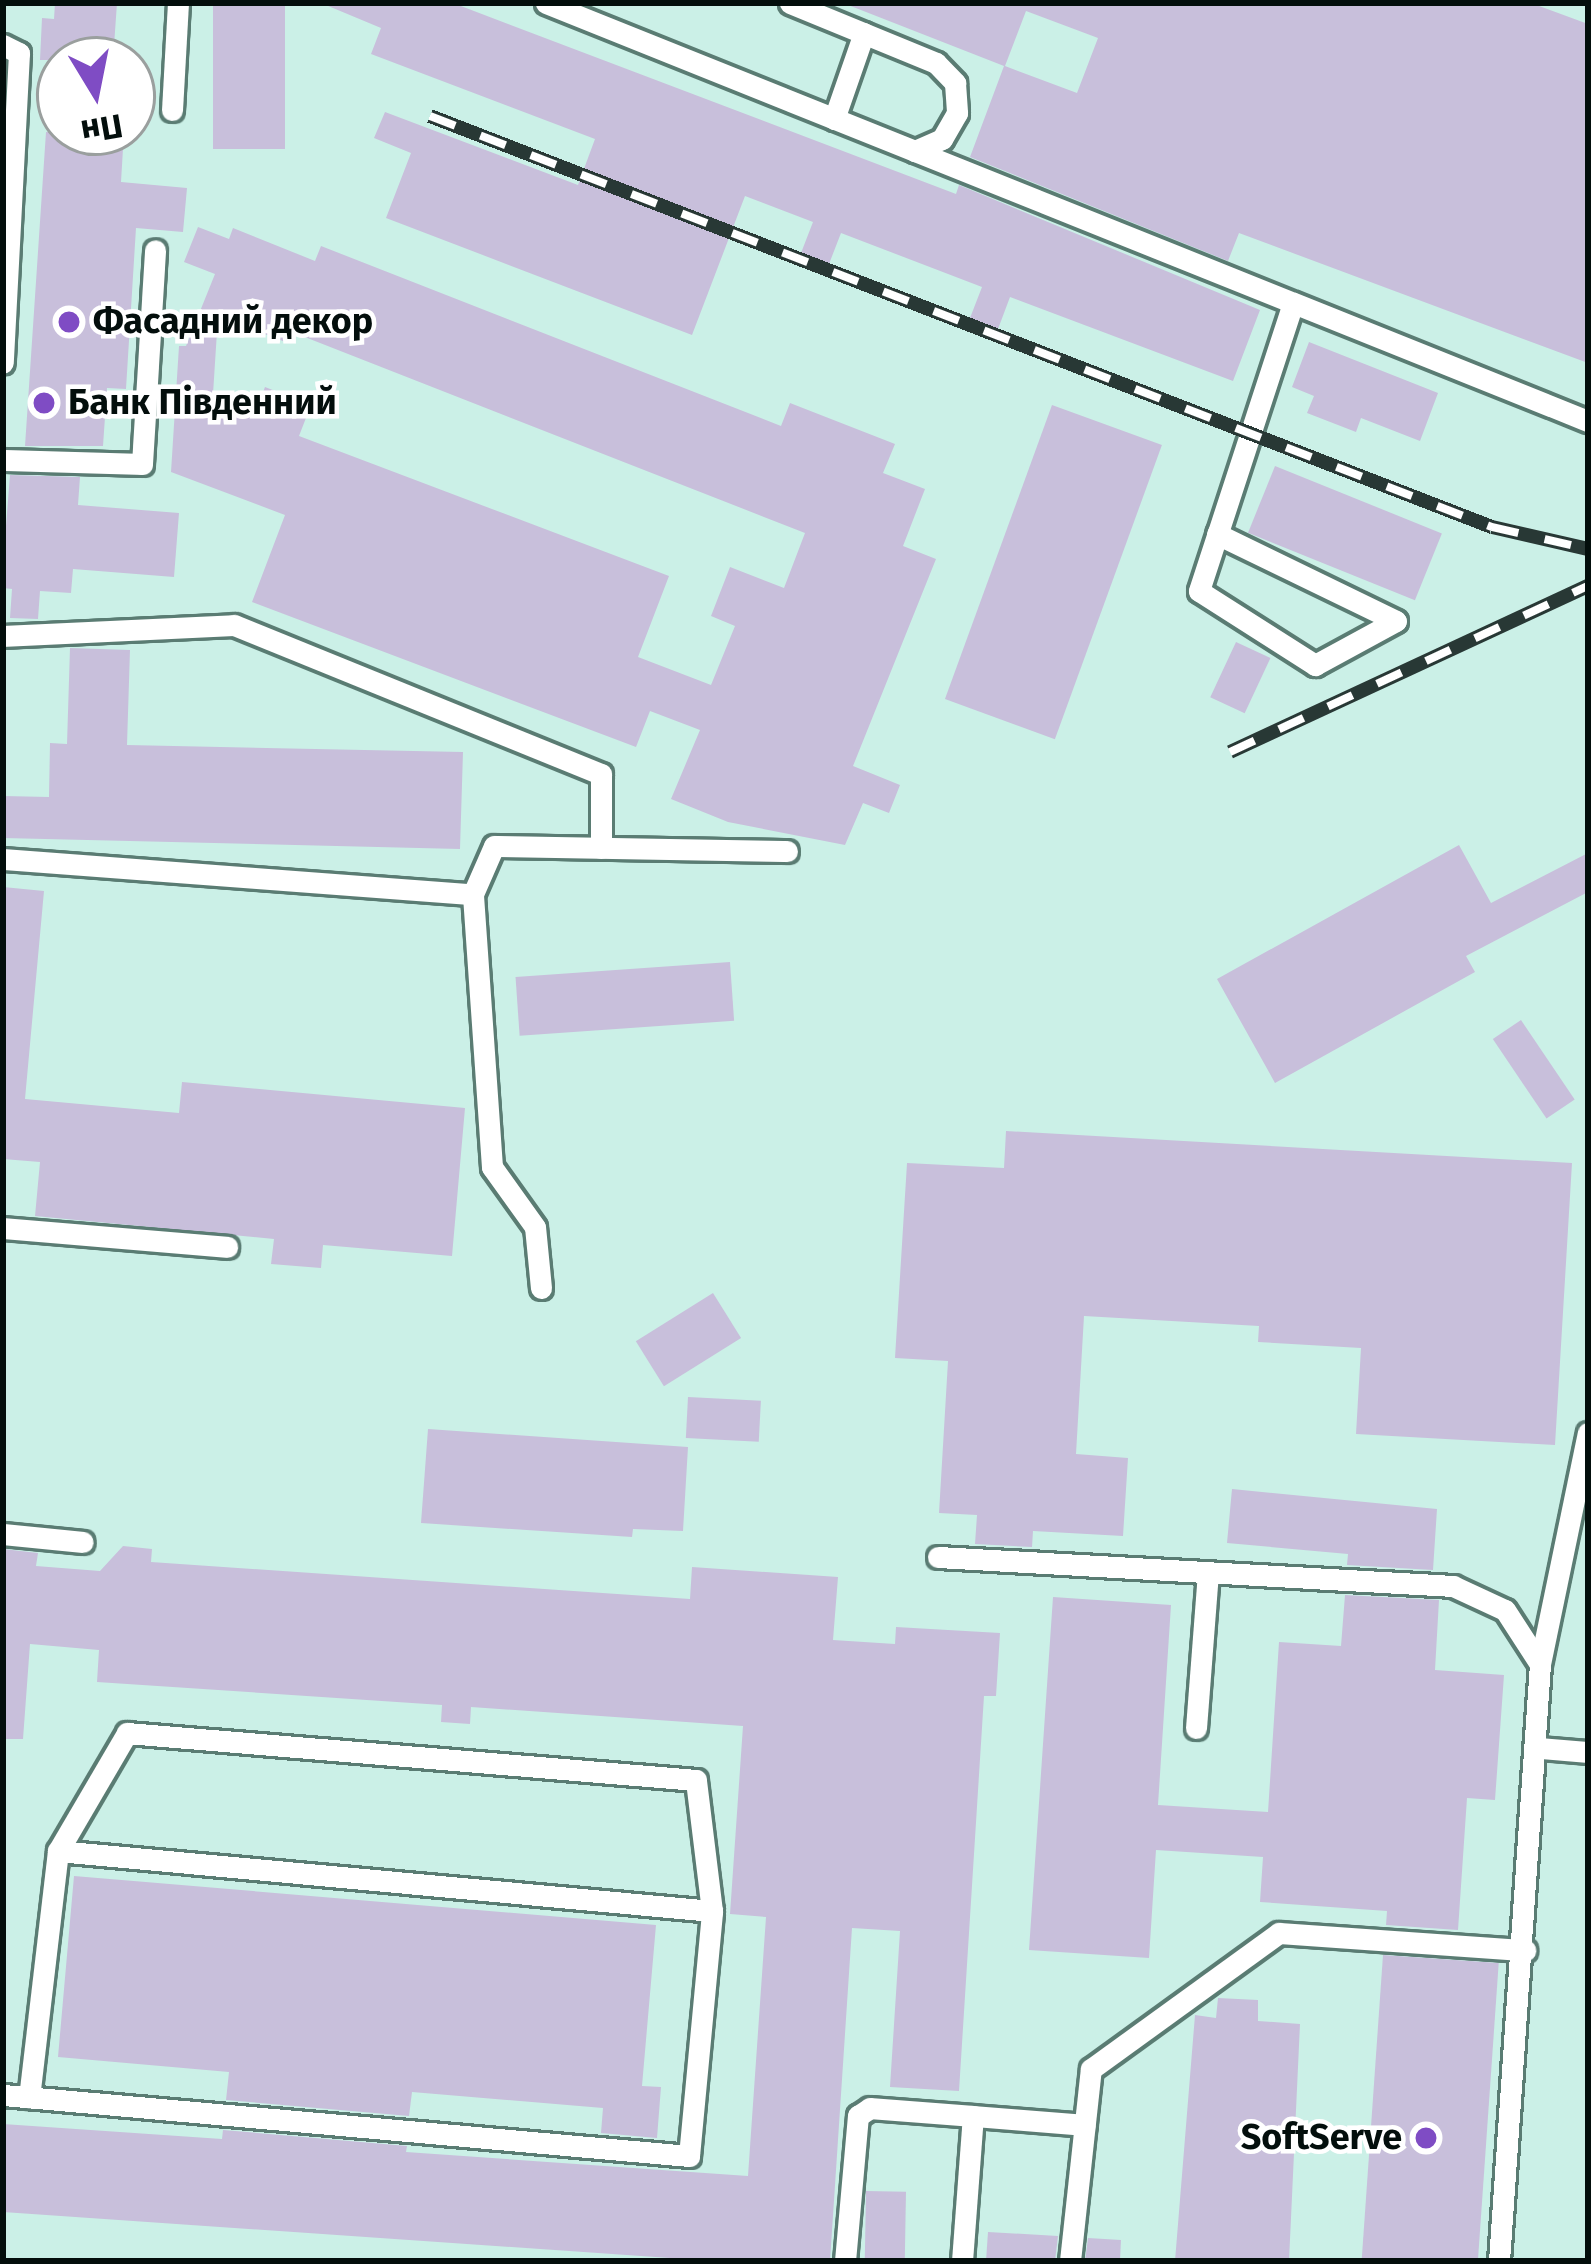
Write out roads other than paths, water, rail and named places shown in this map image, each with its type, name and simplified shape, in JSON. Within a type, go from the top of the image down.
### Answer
[{"type":"lane","points":[[172,110],[178,3]]},
{"type":"lane","points":[[546,3],[1588,421]]},
{"type":"lane","points":[[790,3],[936,63],[955,83],[957,113],[942,139],[915,151]]},
{"type":"lane","points":[[834,118],[864,33]]},
{"type":"lane","points":[[3,45],[19,52],[7,192],[3,363]]},
{"type":"lane","points":[[3,460],[142,464],[154,250]]},
{"type":"lane","points":[[1217,534],[1396,621],[1315,665],[1199,591],[1217,534],[1293,303]]},
{"type":"lane","points":[[3,636],[234,625],[601,774],[601,848]]},
{"type":"lane","points":[[541,1288],[535,1226],[492,1167],[472,894],[494,846],[787,851]]},
{"type":"lane","points":[[3,860],[472,894]]},
{"type":"lane","points":[[3,1228],[227,1247]]},
{"type":"lane","points":[[1499,2261],[1540,1748],[1540,1664],[1588,1433]]},
{"type":"lane","points":[[3,1534],[83,1542]]},
{"type":"lane","points":[[938,1557],[1453,1586],[1505,1610],[1540,1664]]},
{"type":"lane","points":[[1196,1728],[1208,1572]]},
{"type":"lane","points":[[3,2095],[689,2156],[712,1911],[695,1780],[127,1732],[58,1851],[29,2097]]},
{"type":"lane","points":[[1540,1748],[1588,1752]]},
{"type":"lane","points":[[58,1851],[712,1911]]},
{"type":"lane","points":[[1070,2261],[1094,2065],[1279,1933],[1525,1950]]},
{"type":"lane","points":[[845,2261],[854,2124],[863,2110],[1085,2125]]},
{"type":"lane","points":[[962,2261],[974,2116]]},
{"type":"railway","points":[[430,116],[1492,527],[1588,549]]},
{"type":"railway","points":[[1230,752],[1588,586]]},
{"type":"place","name":"Фасадний декор","points":[[69,322]]},
{"type":"place","name":"Банк Південний","points":[[44,403]]},
{"type":"place","name":"SoftServe","points":[[1426,2138]]}]
